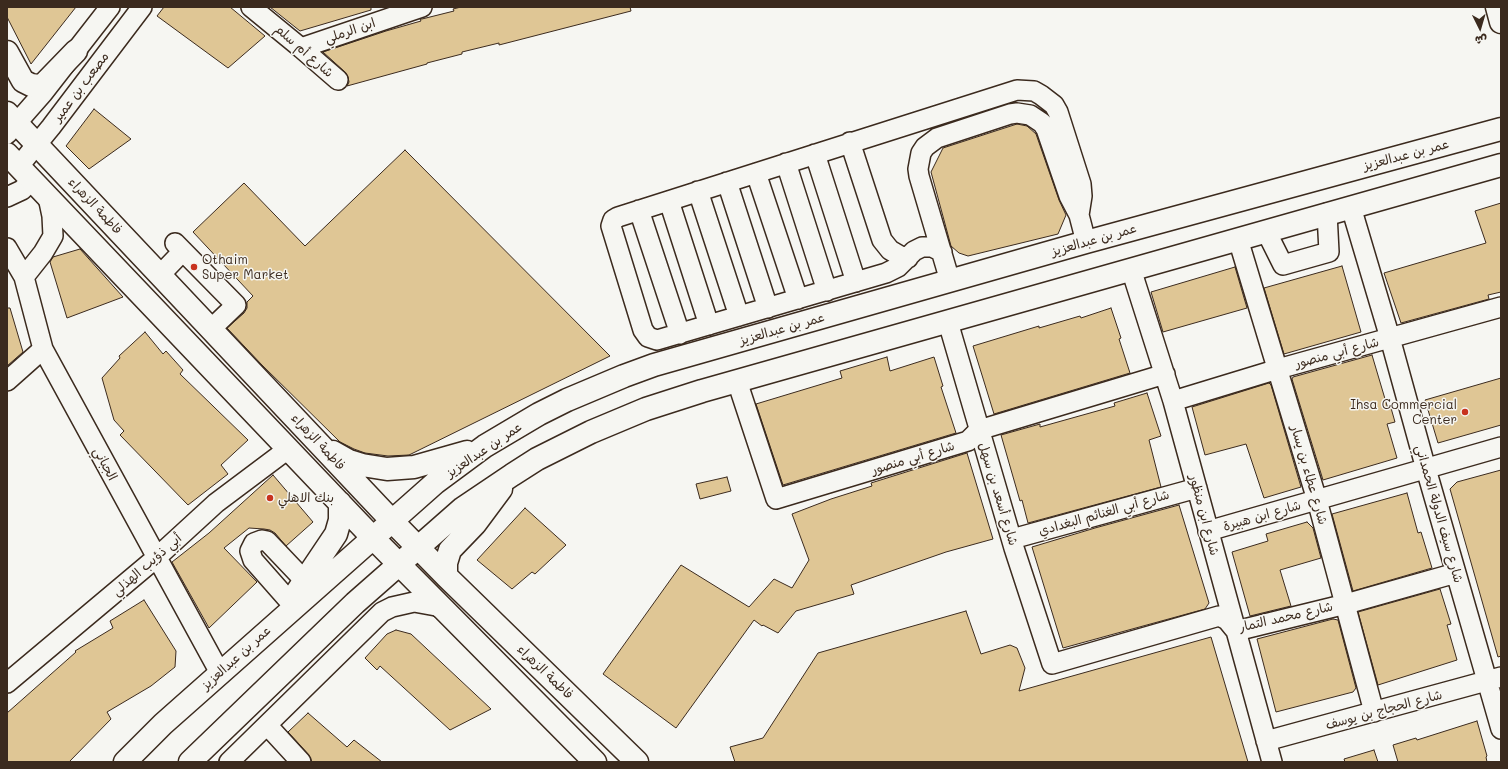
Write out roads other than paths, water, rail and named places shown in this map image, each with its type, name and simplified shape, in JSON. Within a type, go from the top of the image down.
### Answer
[{"type":"main road","points":[[1497,7],[1501,22]]},
{"type":"main road","points":[[7,52],[23,81],[31,85],[38,86],[44,84],[76,51]]},
{"type":"main road","name":"فاطمة الزهراء","points":[[10,124],[37,144],[392,521],[446,576],[637,762]]},
{"type":"main road","name":"عمر بن عبدالعزيز","points":[[125,762],[163,724],[435,483],[485,446],[532,418],[567,400],[624,376],[669,361],[1086,242],[1501,129]]},
{"type":"main road","points":[[60,169],[50,163],[45,162],[39,165],[34,173],[28,176],[373,538],[595,762]]},
{"type":"main road","points":[[190,762],[355,602],[463,508],[512,475],[564,445],[618,420],[674,400],[737,381],[1501,165]]},
{"type":"main road","points":[[322,446],[362,465],[394,469],[426,464],[485,446]]},
{"type":"main road","points":[[446,576],[446,563],[450,550],[478,519],[512,475]]},
{"type":"main road","points":[[277,622],[336,534],[340,520],[340,503]]},
{"type":"street","name":"مصعب بن عمير","points":[[10,124],[60,72],[110,7]]},
{"type":"street","name":"مصعب بن عمير","points":[[7,197],[22,190],[28,176],[37,144],[142,7]]},
{"type":"street","name":"شارع أم سلم","points":[[251,7],[338,80]]},
{"type":"street","name":"ابن الرملي","points":[[301,48],[422,7]]},
{"type":"street","points":[[60,72],[58,82],[60,87],[65,91],[75,91],[82,86]]},
{"type":"street","points":[[942,252],[932,247],[922,247],[914,251],[904,263],[893,271],[657,340],[648,337],[643,330],[611,226],[616,218],[639,210],[1017,90],[1034,91],[1048,99],[1058,112],[1081,184],[1082,196],[1079,215]]},
{"type":"street","points":[[950,281],[919,176],[918,165],[922,153],[925,147],[937,138],[1010,114],[1017,113],[1030,115],[1042,123],[1046,129],[1069,196],[1079,215],[1086,242]]},
{"type":"street","points":[[850,142],[882,240],[890,250],[902,257],[908,258]]},
{"type":"street","points":[[815,154],[856,282]]},
{"type":"street","points":[[786,163],[827,291]]},
{"type":"street","points":[[756,173],[798,299]]},
{"type":"street","points":[[24,277],[43,254],[53,236],[52,216],[28,176]]},
{"type":"street","points":[[727,182],[768,308]]},
{"type":"street","points":[[698,191],[739,316]]},
{"type":"street","points":[[669,201],[710,325]]},
{"type":"street","name":"شارع سيف الدولة الحمداني","points":[[1350,207],[1390,338],[1456,573],[1494,679],[1501,729]]},
{"type":"street","points":[[639,210],[680,334]]},
{"type":"street","points":[[1266,231],[1283,266],[1329,252],[1327,214]]},
{"type":"street","name":"شارع عطاء بن يسار","points":[[1238,239],[1317,500],[1374,712]]},
{"type":"street","points":[[160,275],[179,247],[236,305],[211,329]]},
{"type":"street","name":"الجباني","points":[[7,248],[24,277],[43,349],[163,552],[220,673]]},
{"type":"street","name":"شارع ابن منظور","points":[[1131,269],[1173,401],[1272,762]]},
{"type":"street","name":"شارع أبي منصور","points":[[1173,401],[1278,369],[1501,307]]},
{"type":"street","name":"شارع أسعد بن سهل","points":[[948,322],[1012,539],[1052,664]]},
{"type":"street","points":[[7,381],[43,349]]},
{"type":"street","name":"شارع أبي منصور","points":[[737,381],[776,500],[968,441],[979,430],[1165,374]]},
{"type":"street","name":"شارع ابن هبيرة","points":[[1208,531],[1501,447]]},
{"type":"street","name":"أبي ذؤيب الهذلي","points":[[7,683],[163,552],[216,503],[288,448]]},
{"type":"street","name":"شارع أبي الغنائم البغدادي","points":[[1012,539],[1196,488]]},
{"type":"street","points":[[290,602],[251,556],[250,551],[254,543],[262,540],[267,542],[305,581]]},
{"type":"street","name":"شارع محمد التمار","points":[[1052,664],[1219,616],[1227,620],[1236,631],[1346,604],[1456,573]]},
{"type":"street","points":[[230,762],[382,612],[392,607],[414,602],[436,606],[446,610]]},
{"type":"street","name":"شارع الحجاج بن يوسف","points":[[1266,741],[1494,679]]},
{"type":"street","name":"عمر بن عبدالعزيز","points":[[117,762],[163,724]]},
{"type":"street","points":[[267,725],[300,762]]},
{"type":"place","name":"Othaim Super Market","points":[[194,267]]},
{"type":"place","name":"Ihsa Commercial Center","points":[[1465,412]]},
{"type":"place","name":"بنك الاهلي","points":[[270,498]]}]
